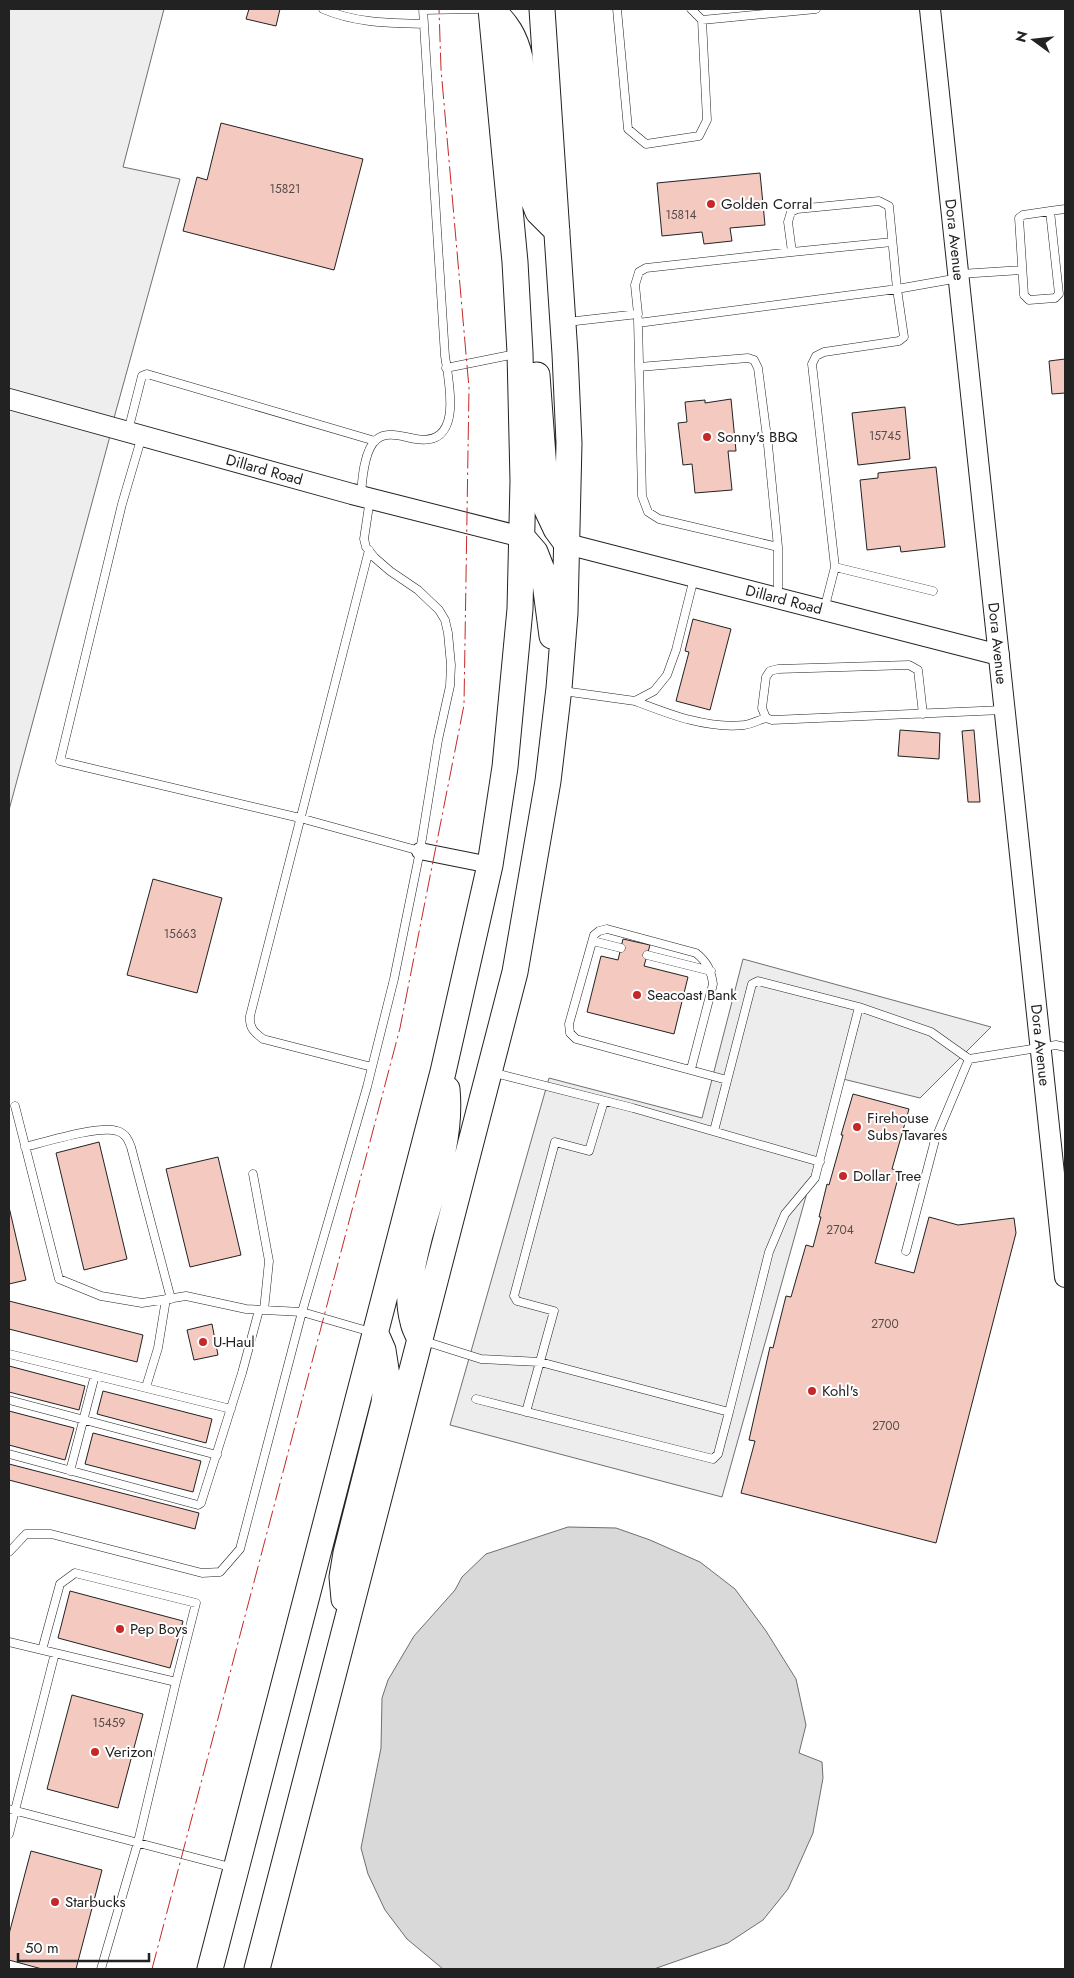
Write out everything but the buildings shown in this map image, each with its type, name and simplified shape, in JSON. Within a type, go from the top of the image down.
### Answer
[{"type":"main road","points":[[491,9],[502,19],[516,39],[520,58],[533,199],[538,212],[557,232]]},
{"type":"main road","points":[[210,1969],[443,1072],[490,865],[505,766],[520,609],[523,480],[520,353],[514,262],[491,9]]},
{"type":"main road","points":[[257,1969],[515,972],[548,780],[559,689],[565,614],[569,443],[563,322],[542,9]]},
{"type":"main road","points":[[520,353],[533,364],[537,375],[547,510],[556,529],[567,544]]},
{"type":"main road","points":[[522,537],[535,552],[544,575],[559,689]]},
{"type":"main road","points":[[420,1340],[413,1322],[410,1296],[411,1271],[446,1136],[449,1112],[448,1090],[443,1072]]},
{"type":"main road","points":[[348,1618],[342,1577],[346,1553],[384,1403],[387,1376],[383,1350],[376,1334]]},
{"type":"street","name":"Dora Avenue","points":[[930,9],[1065,1277]]},
{"type":"street","name":"Dillard Road","points":[[9,399],[365,497],[522,537]]},
{"type":"street","name":"Dillard Road","points":[[567,544],[999,656]]},
{"type":"street","points":[[420,851],[490,865]]},
{"type":"lane","points":[[324,9],[374,23],[424,24]]},
{"type":"lane","points":[[9,1552],[26,1534],[51,1534],[202,1573],[220,1572],[240,1549],[302,1312],[372,1067],[394,979],[420,851],[438,740],[450,686],[451,665],[445,620],[439,610],[418,590],[390,571],[369,550],[364,539],[364,470],[370,448],[375,440],[383,435],[398,434],[418,439],[430,439],[446,430],[449,420],[450,396],[446,368],[423,9],[477,9]]},
{"type":"lane","points":[[618,9],[628,129],[646,144],[699,136],[707,120],[702,20],[690,9]]},
{"type":"lane","points":[[702,20],[816,9]]},
{"type":"lane","points":[[792,252],[788,222],[792,212],[797,209],[879,201],[889,206],[904,337],[899,342],[824,352],[816,356],[812,364],[835,567],[824,610]]},
{"type":"lane","points":[[1050,211],[1059,294],[1055,298],[1029,300],[1024,295],[1019,218],[1023,215],[1050,211],[1065,209]]},
{"type":"lane","points":[[778,547],[659,519],[648,512],[642,496],[638,318],[635,285],[639,272],[646,268],[892,242]]},
{"type":"lane","points":[[563,322],[638,318],[897,289],[958,276],[1022,270]]},
{"type":"lane","points":[[446,368],[520,353]]},
{"type":"lane","points":[[639,367],[748,358],[754,360],[758,368],[768,445],[778,547],[778,598]]},
{"type":"lane","points":[[375,440],[146,374],[142,376],[135,433],[122,504],[60,761],[300,818],[420,851]]},
{"type":"lane","points":[[369,550],[250,1016],[250,1024],[253,1032],[263,1039],[372,1067]]},
{"type":"lane","points":[[835,567],[933,591]]},
{"type":"lane","points":[[635,701],[654,691],[667,675],[676,650],[694,576]]},
{"type":"lane","points":[[766,718],[762,708],[766,677],[770,671],[778,669],[909,665],[918,670],[922,714]]},
{"type":"lane","points":[[559,689],[635,701],[675,716],[703,723],[745,725],[766,718],[772,720],[1005,710]]},
{"type":"lane","points":[[691,1069],[713,984],[711,972],[705,960],[696,953],[607,929],[599,931],[594,935],[569,1024],[570,1033],[576,1039],[727,1080]]},
{"type":"lane","points":[[593,941],[621,948]]},
{"type":"lane","points":[[647,955],[711,972]]},
{"type":"lane","points":[[714,1131],[752,984],[758,981],[859,1007],[931,1032],[970,1059],[1056,1046],[1065,1047]]},
{"type":"lane","points":[[476,1399],[712,1459],[718,1454],[769,1252],[785,1214],[815,1178],[859,1007]]},
{"type":"lane","points":[[906,1251],[935,1140],[970,1059]]},
{"type":"lane","points":[[490,1072],[604,1101],[820,1162]]},
{"type":"lane","points":[[526,1412],[554,1311],[517,1301],[514,1296],[555,1142],[589,1151],[604,1101]]},
{"type":"lane","points":[[14,1106],[60,1279],[101,1296],[142,1303],[186,1296],[246,1309],[302,1312],[376,1334]]},
{"type":"lane","points":[[25,1147],[99,1130],[115,1130],[128,1139],[168,1299],[158,1348],[146,1388]]},
{"type":"lane","points":[[9,1454],[198,1505],[202,1503],[262,1310],[269,1261],[252,1174]]},
{"type":"lane","points":[[420,1340],[481,1359],[540,1362],[728,1412]]},
{"type":"lane","points":[[9,1354],[231,1409]]},
{"type":"lane","points":[[70,1470],[95,1375]]},
{"type":"lane","points":[[9,1400],[216,1455]]},
{"type":"lane","points":[[42,1650],[60,1584],[75,1573],[196,1603],[138,1842],[101,1969]]},
{"type":"lane","points":[[9,1642],[176,1682]]},
{"type":"lane","points":[[9,1834],[12,1810],[55,1653]]},
{"type":"lane","points":[[12,1810],[236,1869]]},
{"type":"shaded area","points":[[9,9],[164,9],[123,167],[180,179],[114,418],[9,389]]},
{"type":"shaded area","points":[[9,408],[110,436],[9,810]]},
{"type":"shaded area","points":[[743,959],[991,1027],[920,1098],[839,1078],[722,1497],[450,1425],[549,1078],[702,1118]]},
{"type":"shaded area","points":[[568,1527],[616,1528],[650,1540],[700,1562],[735,1589],[766,1631],[796,1679],[806,1725],[799,1753],[822,1762],[823,1778],[813,1833],[788,1889],[763,1920],[728,1943],[654,1969],[443,1969],[407,1939],[385,1910],[368,1874],[361,1848],[381,1748],[382,1698],[388,1680],[414,1636],[455,1590],[462,1577],[486,1554]]},
{"type":"power","points":[[152,1969],[400,1028],[464,705],[469,388],[441,69],[439,9]]},
{"type":"place","name":"Golden Corral","points":[[711,204]]},
{"type":"place","name":"Sonny's BBQ","points":[[707,437]]},
{"type":"place","name":"Seacoast Bank","points":[[637,995]]},
{"type":"place","name":"Firehouse Subs Tavares","points":[[857,1127]]},
{"type":"place","name":"Dollar Tree","points":[[843,1176]]},
{"type":"place","name":"U-Haul","points":[[203,1342]]},
{"type":"place","name":"Kohl's","points":[[812,1391]]},
{"type":"place","name":"Pep Boys","points":[[120,1629]]},
{"type":"place","name":"Verizon","points":[[95,1752]]},
{"type":"place","name":"Starbucks","points":[[55,1902]]}]
